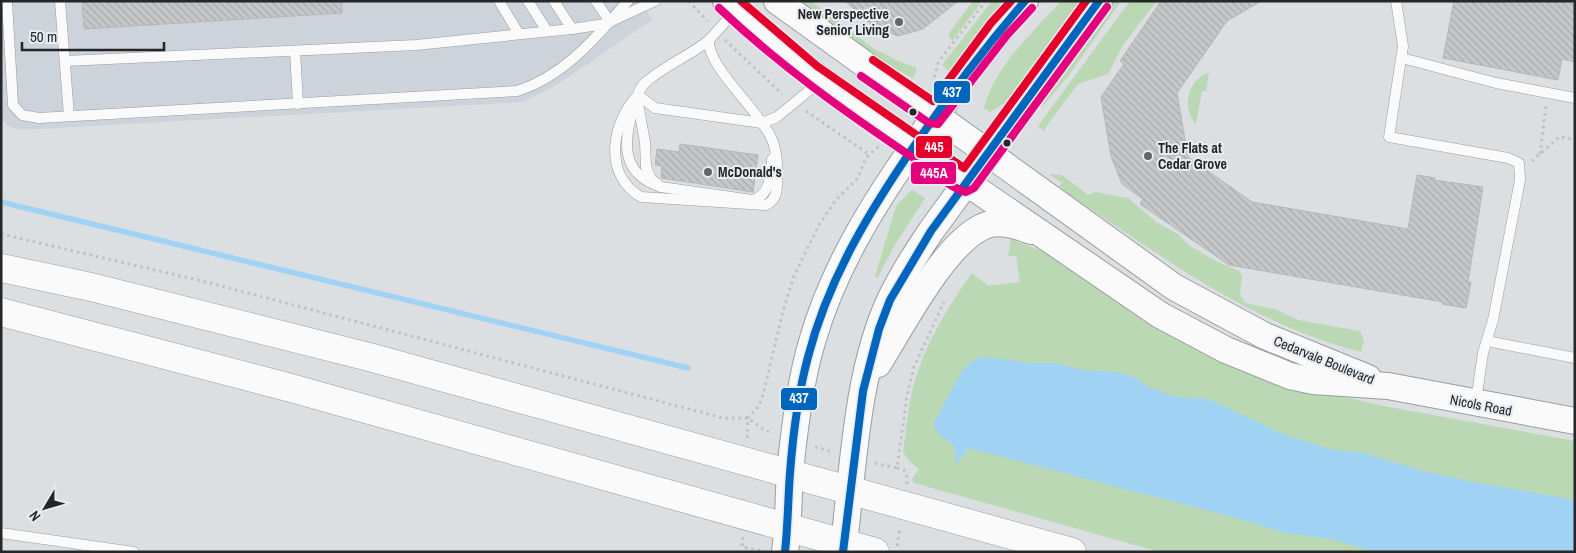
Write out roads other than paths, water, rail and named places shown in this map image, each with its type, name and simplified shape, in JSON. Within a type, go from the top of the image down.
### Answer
[{"type":"highway","points":[[1,268],[91,287],[364,356],[1072,552]]},
{"type":"highway","points":[[1,312],[282,386],[595,475],[787,539],[875,552]]},
{"type":"street","name":"Cedarvale Boulevard","points":[[777,1],[801,21],[926,108],[1174,287],[1266,336],[1388,386]]},
{"type":"street","points":[[787,539],[790,474],[811,343],[826,302],[855,240],[891,179],[903,139],[926,108],[1025,1]]},
{"type":"street","points":[[843,548],[865,383],[876,340],[889,302],[909,263],[1099,1]]},
{"type":"street","name":"Cedarvale Boulevard","points":[[735,4],[761,34],[822,80],[903,139],[1160,315],[1226,350],[1290,376],[1313,381],[1388,386]]},
{"type":"street","points":[[865,383],[930,282],[968,238],[983,226],[1004,223],[1047,237]]},
{"type":"street","name":"Nicols Road","points":[[1388,386],[1475,404],[1575,421]]},
{"type":"lane","points":[[7,1],[13,105],[19,113],[28,118],[517,91],[541,81],[582,53],[628,1]]},
{"type":"lane","points":[[60,1],[69,116]]},
{"type":"lane","points":[[499,1],[519,34]]},
{"type":"lane","points":[[528,1],[547,32]]},
{"type":"lane","points":[[554,1],[572,29]]},
{"type":"lane","points":[[596,1],[610,22]]},
{"type":"lane","points":[[65,61],[416,45],[547,32],[596,26],[610,22],[655,1]]},
{"type":"lane","points":[[710,40],[709,46],[718,65],[762,123],[772,140],[776,157],[776,194],[770,203],[760,206],[641,197],[629,187],[614,158],[613,149],[624,114],[646,82],[710,40],[735,4]]},
{"type":"lane","points":[[1398,4],[1402,29],[1402,58],[1389,138],[1508,158],[1518,163],[1519,166],[1518,189],[1493,320],[1486,340],[1475,404]]},
{"type":"lane","points":[[295,51],[298,104]]},
{"type":"lane","points":[[1402,58],[1464,76],[1575,98]]},
{"type":"lane","points":[[638,95],[655,108],[762,123],[777,117],[822,80]]},
{"type":"lane","points":[[638,95],[627,132],[626,151],[643,180],[661,187],[752,200],[763,197],[772,163],[769,137],[762,123]]},
{"type":"lane","points":[[638,95],[638,114],[645,142],[646,167],[651,179],[661,187]]},
{"type":"lane","points":[[1486,340],[1575,358]]},
{"type":"lane","points":[[1,533],[134,552]]},
{"type":"water","points":[[986,357],[1029,363],[1056,363],[1081,370],[1115,372],[1131,376],[1151,388],[1176,397],[1209,399],[1285,435],[1329,449],[1363,453],[1426,472],[1468,481],[1575,500],[1575,552],[1374,552],[1331,539],[1286,533],[1233,517],[972,449],[966,450],[957,465],[954,445],[938,434],[933,424],[964,368],[976,359]]},
{"type":"waterway","points":[[1,202],[688,368]]},
{"type":"place","name":"New Perspective Senior Living","points":[[899,22]]},
{"type":"place","name":"The Flats at Cedar Grove","points":[[1148,156]]},
{"type":"place","name":"McDonald's","points":[[708,172]]}]
